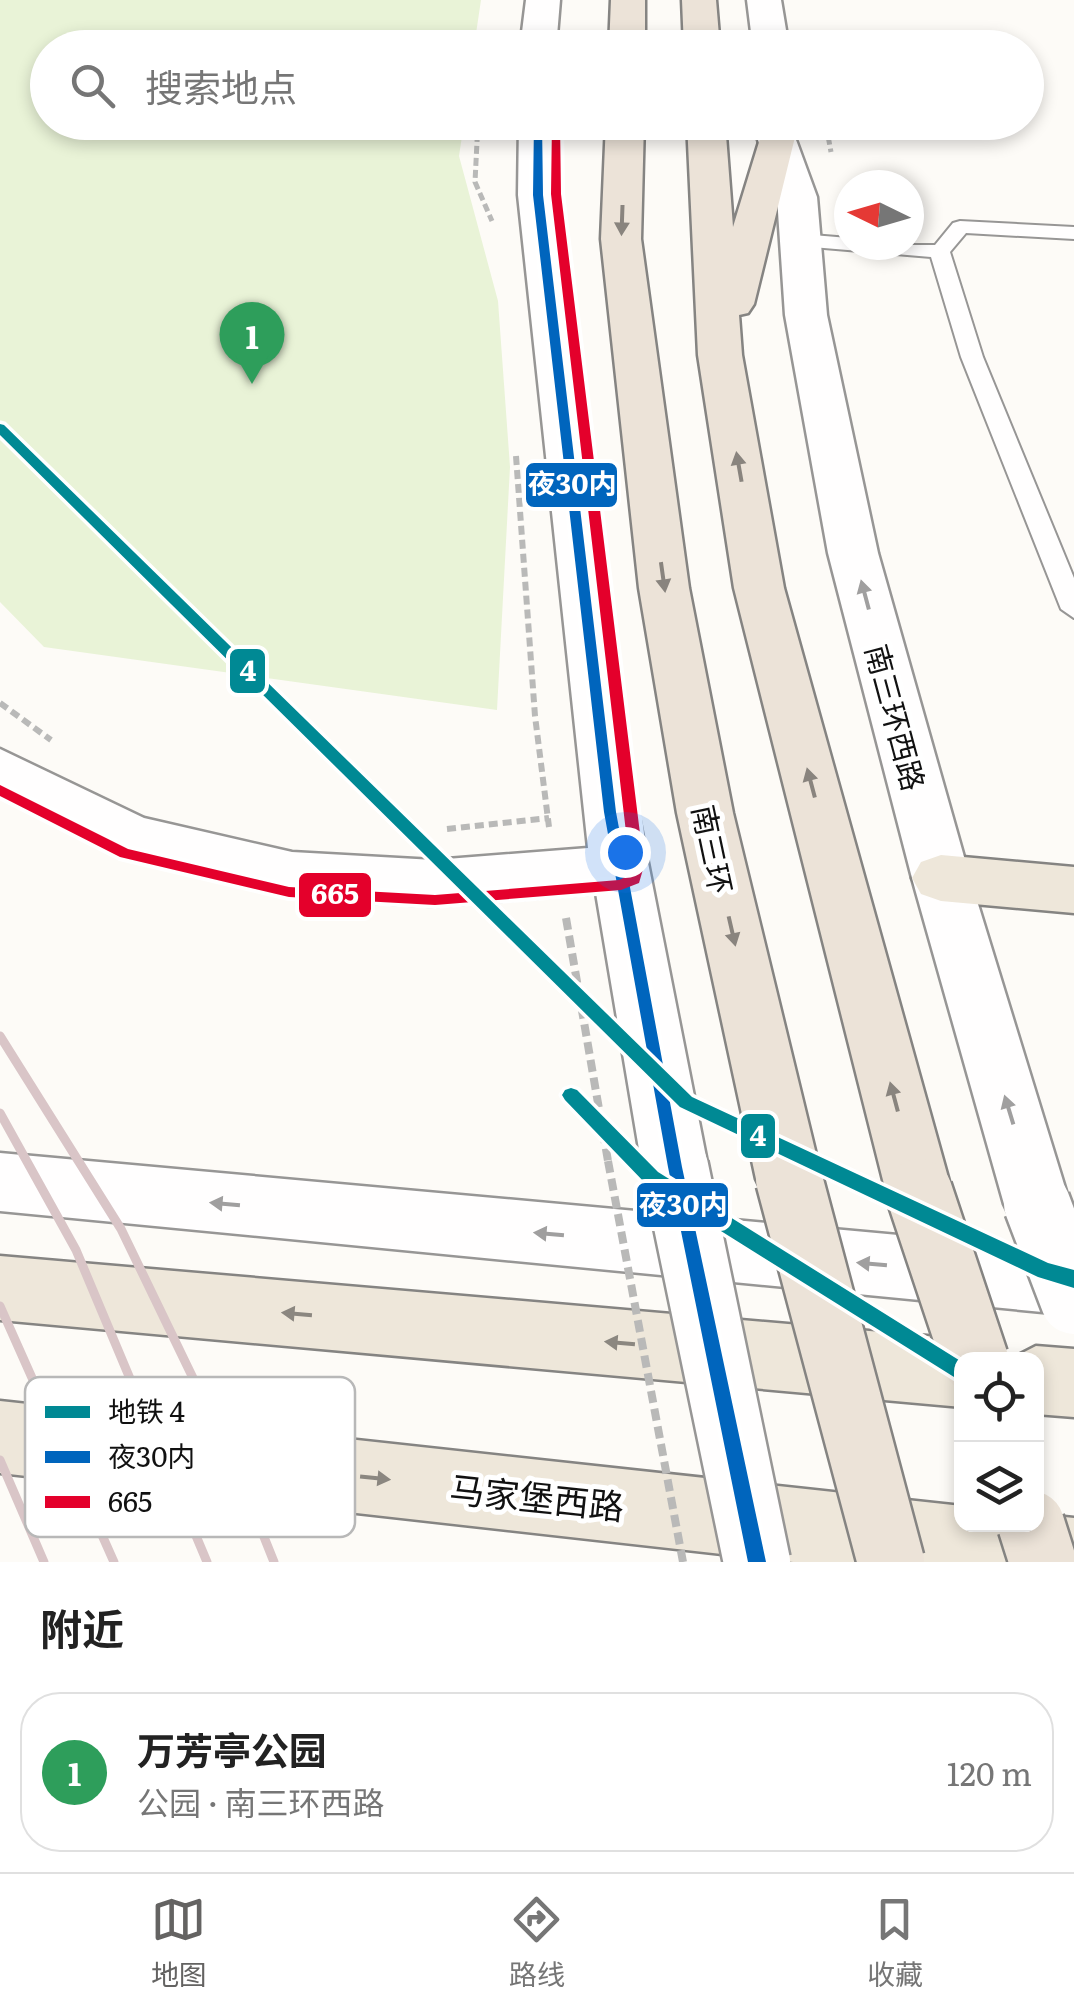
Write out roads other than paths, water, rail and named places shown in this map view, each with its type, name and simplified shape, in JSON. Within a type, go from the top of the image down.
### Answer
[{"type":"highway","points":[[627,30],[628,0]]},
{"type":"highway","points":[[699,0],[701,30]]},
{"type":"highway","name":"南三环","points":[[625,140],[622,239],[664,588],[706,813],[790,1179],[891,1562]]},
{"type":"highway","points":[[707,140],[720,356],[760,588],[919,1192],[972,1352]]},
{"type":"highway","points":[[720,356],[787,140]]},
{"type":"highway","points":[[1034,1532],[1044,1562]]},
{"type":"main road","points":[[940,878],[1074,890]]},
{"type":"main road","points":[[0,1288],[954,1372]]},
{"type":"main road","points":[[1044,1381],[1074,1383]]},
{"type":"main road","name":"马家堡西路","points":[[0,1437],[25,1440]]},
{"type":"main road","name":"马家堡西路","points":[[355,1476],[1074,1556]]},
{"type":"street","points":[[540,30],[544,0]]},
{"type":"street","points":[[764,0],[768,30]]},
{"type":"street","points":[[521,140],[538,195],[615,840],[675,1167],[757,1562]]},
{"type":"street","name":"南三环西路","points":[[791,140],[797,197],[824,242],[806,315],[853,553],[940,878],[1037,1204],[1074,1301]]},
{"type":"street","points":[[0,770],[131,837],[292,875],[434,883],[615,840]]},
{"type":"street","points":[[0,1182],[1074,1283]]},
{"type":"lane","points":[[940,252],[960,227],[1074,233]]},
{"type":"lane","points":[[924,251],[940,252]]},
{"type":"lane","points":[[940,252],[972,357],[1074,609]]},
{"type":"railway","points":[[0,1036],[121,1229],[193,1377]]},
{"type":"railway","points":[[0,1113],[76,1250],[129,1377]]},
{"type":"railway","points":[[0,1306],[32,1377]]},
{"type":"railway","points":[[0,1460],[25,1518]]},
{"type":"railway","points":[[33,1537],[44,1562]]},
{"type":"railway","points":[[103,1537],[114,1562]]},
{"type":"railway","points":[[197,1537],[207,1562]]},
{"type":"railway","points":[[264,1537],[274,1562]]},
{"type":"metro line","name":"4","points":[[0,428],[686,1102],[1045,1271],[1074,1279]]},
{"type":"metro line","name":"4","points":[[571,1095],[652,1178],[954,1368]]},
{"type":"place","name":"万芳亭公园","points":[[252,384]]}]
